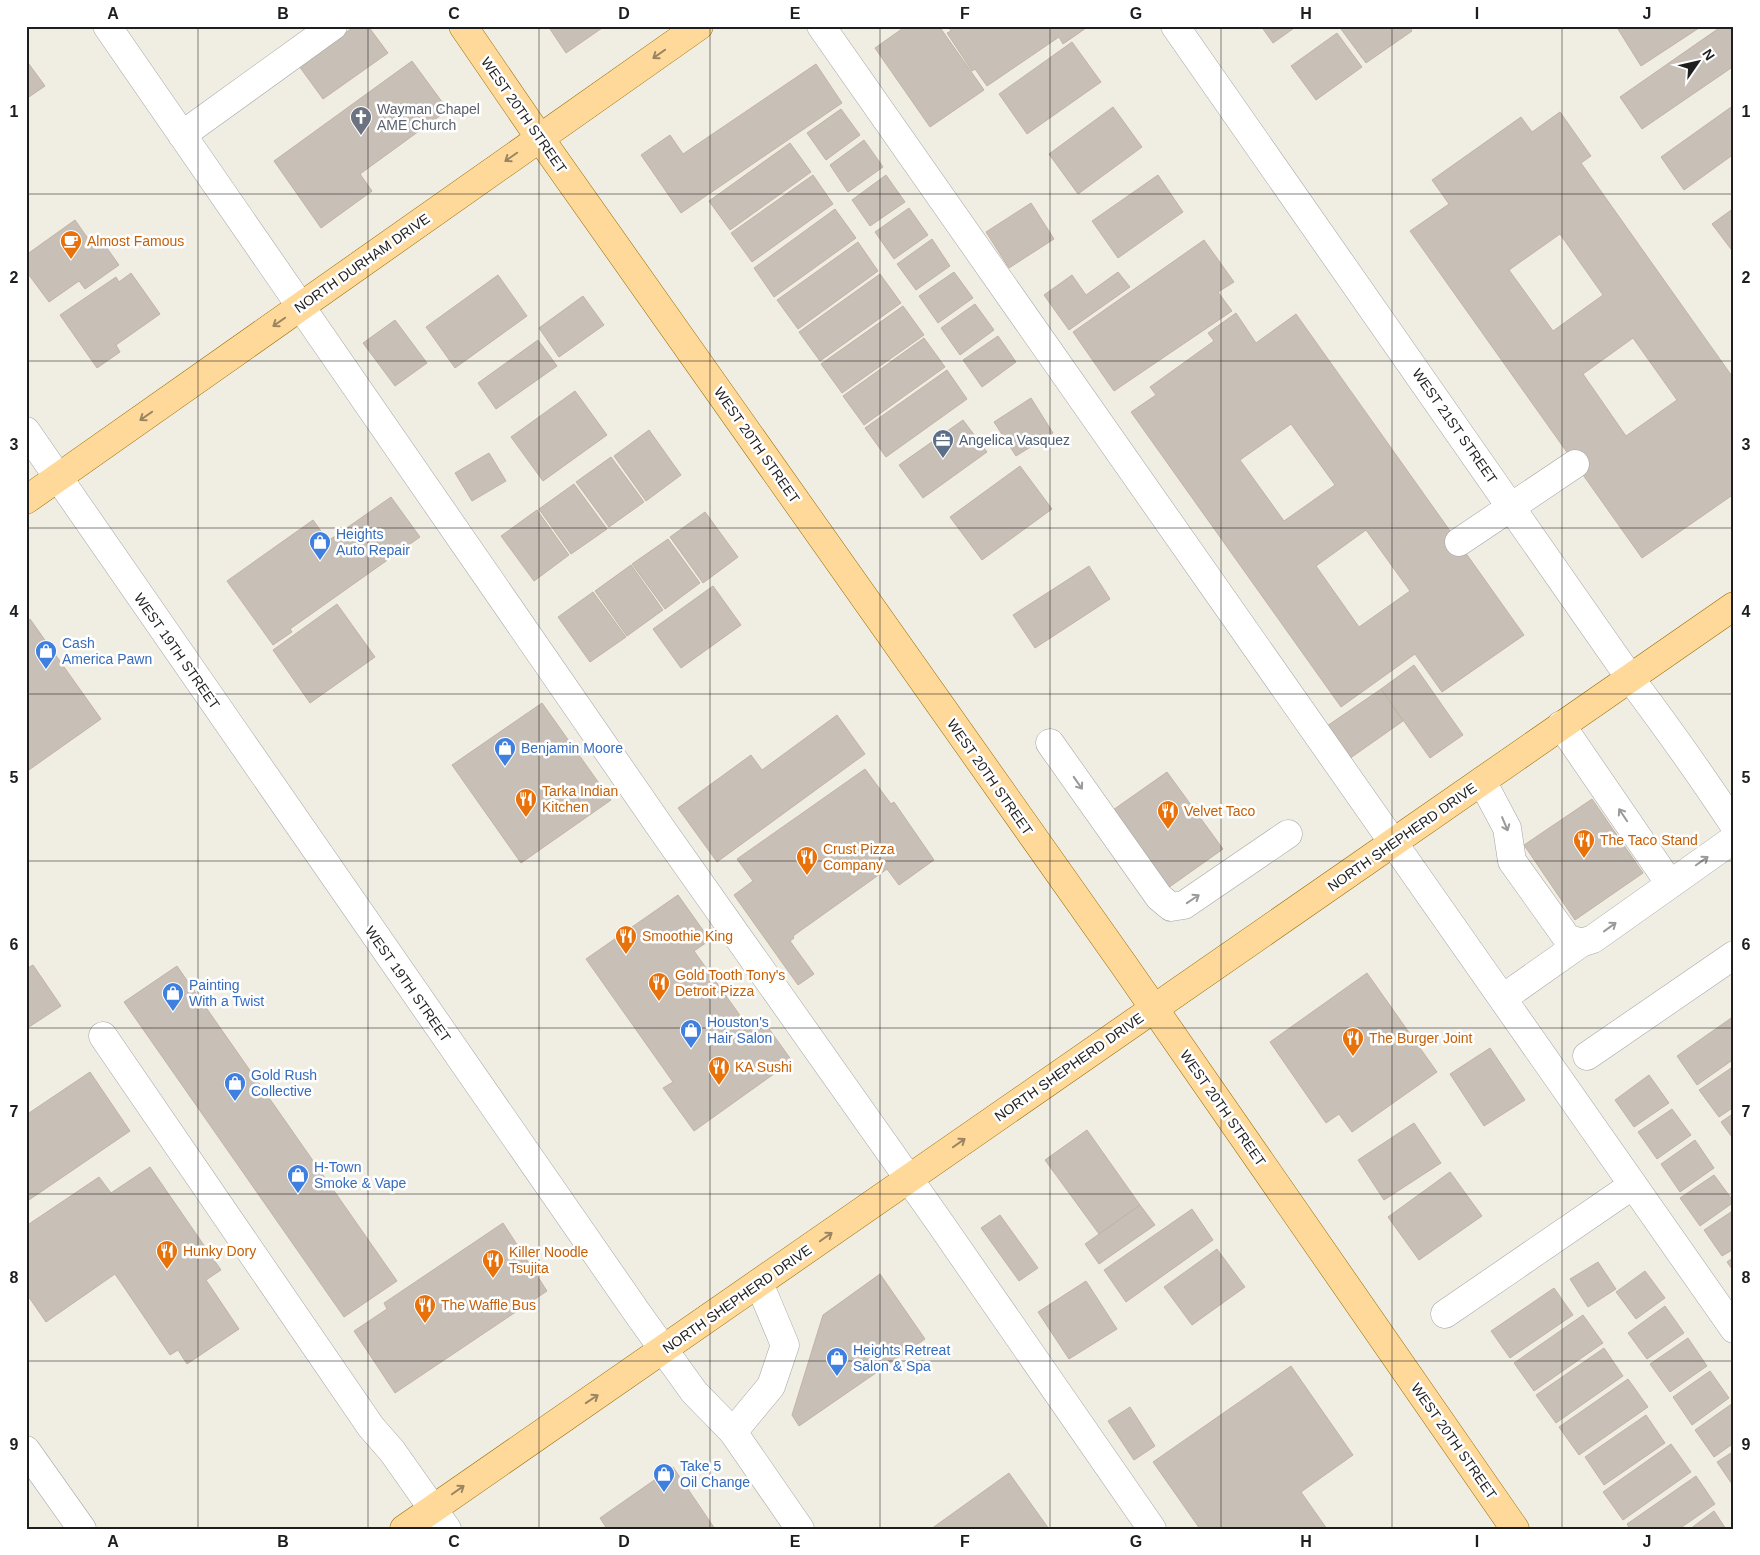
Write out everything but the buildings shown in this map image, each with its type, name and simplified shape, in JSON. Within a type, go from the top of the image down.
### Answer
[{"type":"main road","name":"WEST 20TH STREET","points":[[463,26],[1516,1529]]},
{"type":"main road","name":"NORTH DURHAM DRIVE","points":[[26,500],[699,26]]},
{"type":"main road","name":"NORTH SHEPHERD DRIVE","points":[[404,1529],[440,1518],[663,1350],[1734,606]]},
{"type":"street","points":[[106,26],[663,830],[1152,1529]]},
{"type":"street","points":[[182,135],[334,26]]},
{"type":"street","points":[[821,26],[1734,1329]]},
{"type":"street","name":"WEST 21ST STREET","points":[[1175,26],[1630,678],[1674,740],[1687,754],[1734,825]]},
{"type":"street","name":"WEST 19TH STREET","points":[[26,431],[663,1350],[694,1392],[733,1432],[800,1529]]},
{"type":"street","points":[[1459,542],[1575,464]]},
{"type":"street","points":[[1562,725],[1670,884]]},
{"type":"street","points":[[1050,743],[1159,897],[1171,907],[1184,905],[1288,834]]},
{"type":"street","points":[[1482,781],[1507,828],[1512,860],[1567,938],[1581,942]]},
{"type":"street","points":[[1503,998],[1581,942],[1593,939],[1734,839]]},
{"type":"street","points":[[1587,1056],[1734,955]]},
{"type":"street","points":[[103,1036],[371,1427],[392,1451],[440,1518]]},
{"type":"street","points":[[1445,1314],[1633,1185]]},
{"type":"street","points":[[733,1432],[771,1386],[785,1345],[759,1283]]},
{"type":"street","points":[[26,1450],[82,1529]]},
{"type":"place","name":"Wayman Chapel AME Church","points":[[361,136]]},
{"type":"place","name":"Almost Famous","points":[[71,260]]},
{"type":"place","name":"Angelica Vasquez","points":[[943,459]]},
{"type":"place","name":"Heights Auto Repair","points":[[320,561]]},
{"type":"place","name":"Cash America Pawn","points":[[46,670]]},
{"type":"place","name":"Benjamin Moore","points":[[505,767]]},
{"type":"place","name":"Tarka Indian Kitchen","points":[[526,818]]},
{"type":"place","name":"Velvet Taco","points":[[1168,830]]},
{"type":"place","name":"The Taco Stand","points":[[1584,859]]},
{"type":"place","name":"Crust Pizza Company","points":[[807,876]]},
{"type":"place","name":"Smoothie King","points":[[626,955]]},
{"type":"place","name":"Gold Tooth Tony's Detroit Pizza","points":[[659,1002]]},
{"type":"place","name":"Painting With a Twist","points":[[173,1012]]},
{"type":"place","name":"Houston's Hair Salon","points":[[691,1049]]},
{"type":"place","name":"The Burger Joint","points":[[1353,1057]]},
{"type":"place","name":"KA Sushi","points":[[719,1086]]},
{"type":"place","name":"Gold Rush Collective","points":[[235,1102]]},
{"type":"place","name":"H-Town Smoke & Vape","points":[[298,1194]]},
{"type":"place","name":"Hunky Dory","points":[[167,1270]]},
{"type":"place","name":"Killer Noodle Tsujita","points":[[493,1279]]},
{"type":"place","name":"The Waffle Bus","points":[[425,1324]]},
{"type":"place","name":"Heights Retreat Salon & Spa","points":[[837,1377]]},
{"type":"place","name":"Take 5 Oil Change","points":[[664,1493]]}]
